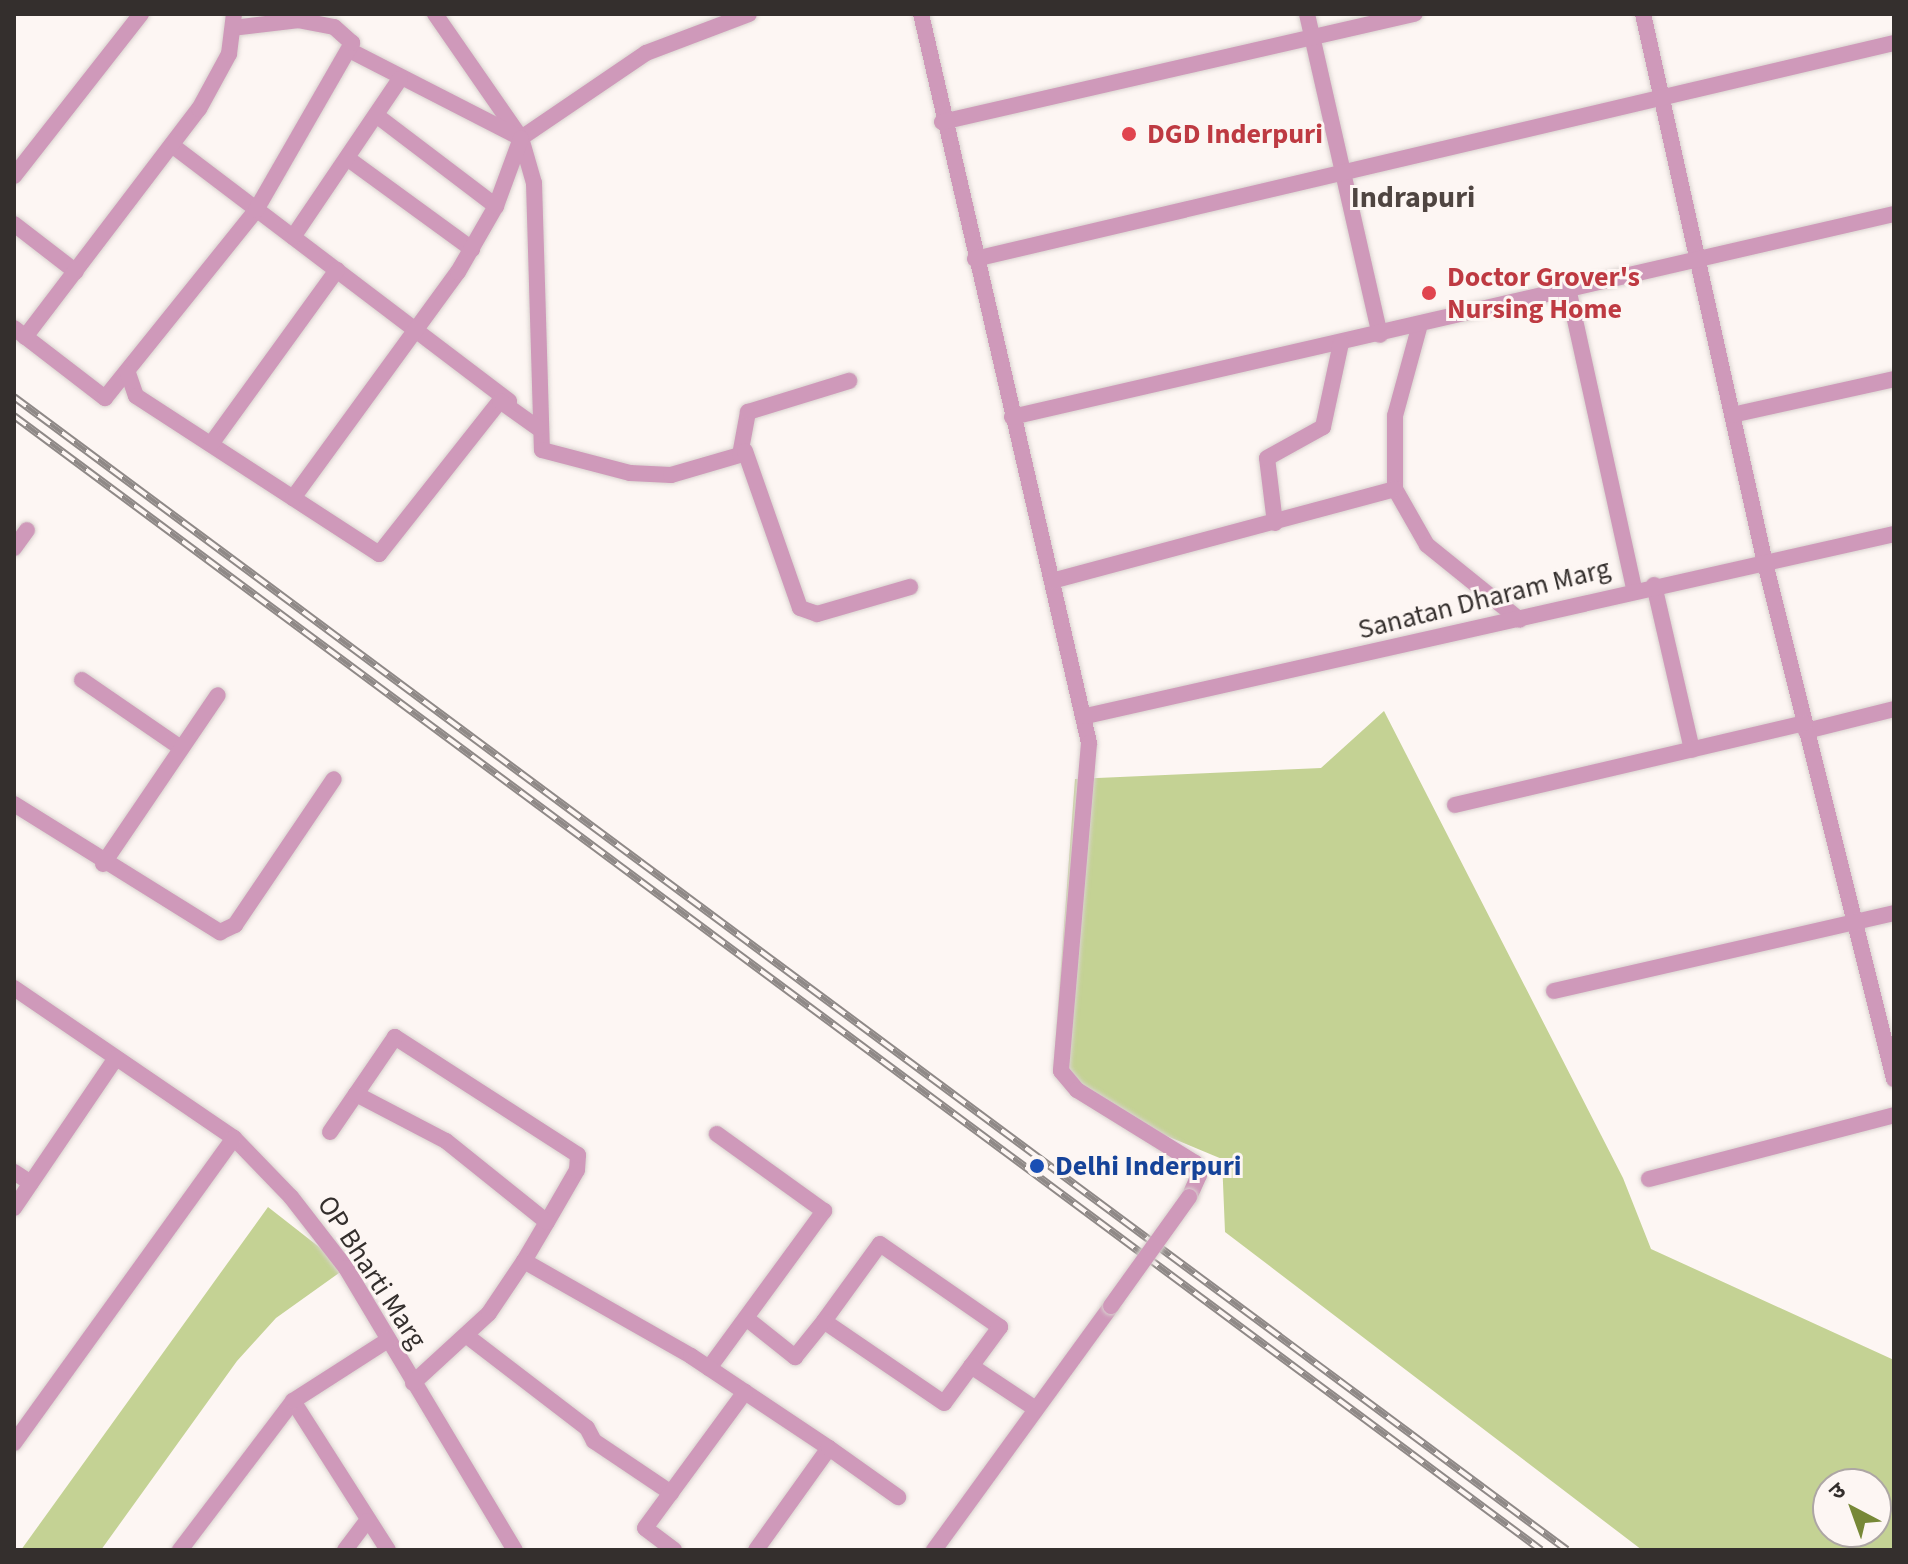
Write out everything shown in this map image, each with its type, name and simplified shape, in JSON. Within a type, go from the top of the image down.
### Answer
[{"type":"street","points":[[14,176],[141,14]]},
{"type":"street","points":[[435,14],[521,138],[534,183],[538,428],[542,450],[554,456],[644,475],[671,475],[745,451]]},
{"type":"street","points":[[293,498],[418,329],[472,249],[496,206],[521,138],[646,53],[749,14]]},
{"type":"street","points":[[921,14],[942,122],[1086,716],[1090,767],[1061,1071],[1089,1098],[1195,1163],[1199,1175],[1189,1197],[934,1550]]},
{"type":"street","points":[[1307,14],[1339,178],[1380,335]]},
{"type":"street","points":[[942,122],[1415,14]]},
{"type":"street","points":[[1643,14],[1765,563],[1894,1079]]},
{"type":"street","points":[[233,21],[316,22],[347,35],[351,51],[256,210],[128,373],[99,398],[19,332],[76,272],[173,146],[220,74],[233,21]]},
{"type":"street","points":[[975,259],[1339,178],[1660,93],[1894,43]]},
{"type":"street","points":[[351,51],[400,79],[521,138]]},
{"type":"street","points":[[293,237],[400,79]]},
{"type":"street","points":[[376,115],[496,206]]},
{"type":"street","points":[[173,146],[418,329],[538,428]]},
{"type":"street","points":[[347,158],[472,249]]},
{"type":"street","points":[[1012,417],[1419,328],[1697,257],[1894,214]]},
{"type":"street","points":[[14,224],[76,272]]},
{"type":"street","points":[[211,444],[337,270]]},
{"type":"street","points":[[1568,288],[1634,589]]},
{"type":"street","points":[[1419,328],[1395,416],[1395,489],[1427,545],[1520,620]]},
{"type":"street","points":[[1275,523],[1267,458],[1323,427],[1341,343]]},
{"type":"street","points":[[128,373],[136,396],[379,554],[500,401],[509,401]]},
{"type":"street","points":[[1732,415],[1894,379]]},
{"type":"street","points":[[849,381],[748,412],[745,451],[800,608],[817,614],[910,587]]},
{"type":"street","points":[[1052,581],[1395,489]]},
{"type":"street","points":[[14,548],[27,530]]},
{"type":"street","name":"Sanatan Dharam Marg","points":[[1086,716],[1520,620],[1634,589],[1894,534]]},
{"type":"street","points":[[1654,585],[1692,750]]},
{"type":"street","points":[[82,680],[181,748]]},
{"type":"street","points":[[103,864],[218,695]]},
{"type":"street","points":[[1455,805],[1692,750],[1894,709]]},
{"type":"street","points":[[14,804],[209,931],[228,929],[334,779]]},
{"type":"street","points":[[1554,991],[1894,913]]},
{"type":"street","name":"OP Bharti Marg","points":[[14,988],[234,1138],[346,1268],[513,1549]]},
{"type":"street","points":[[330,1132],[395,1037],[578,1155],[580,1165],[524,1261],[467,1336],[413,1383]]},
{"type":"street","points":[[14,1208],[116,1058]]},
{"type":"street","points":[[356,1094],[446,1141],[547,1222]]},
{"type":"street","points":[[1649,1179],[1894,1115]]},
{"type":"street","points":[[709,1368],[824,1211],[717,1134]]},
{"type":"street","points":[[14,1443],[234,1138]]},
{"type":"street","points":[[14,1172],[31,1183]]},
{"type":"street","points":[[746,1318],[795,1357],[880,1244],[1000,1327],[944,1403],[824,1321]]},
{"type":"street","points":[[524,1261],[709,1368],[898,1497]]},
{"type":"street","points":[[467,1336],[587,1428],[594,1441],[671,1493]]},
{"type":"street","points":[[180,1550],[293,1401],[388,1340]]},
{"type":"street","points":[[971,1366],[1036,1409]]},
{"type":"street","points":[[674,1550],[645,1528],[745,1392]]},
{"type":"street","points":[[293,1401],[388,1550]]},
{"type":"street","points":[[756,1550],[829,1448]]},
{"type":"street","points":[[345,1550],[367,1521]]},
{"type":"green space","points":[[1384,711],[1623,1178],[1651,1249],[1894,1360],[1894,1550],[1642,1550],[1225,1232],[1222,1159],[1073,1097],[1053,1073],[1075,779],[1321,768]]},
{"type":"green space","points":[[268,1207],[346,1268],[276,1318],[237,1361],[101,1550],[21,1550]]},
{"type":"railway","points":[[14,397],[1567,1550]]},
{"type":"railway","points":[[14,416],[1541,1550]]},
{"type":"place","name":"DGD Inderpuri","points":[[1129,134]]},
{"type":"place","name":"Doctor Grover's Nursing Home","points":[[1429,293]]},
{"type":"place","name":"Delhi Inderpuri","points":[[1037,1166]]},
{"type":"district","name":"Indrapuri","points":[[1413,198]]}]
